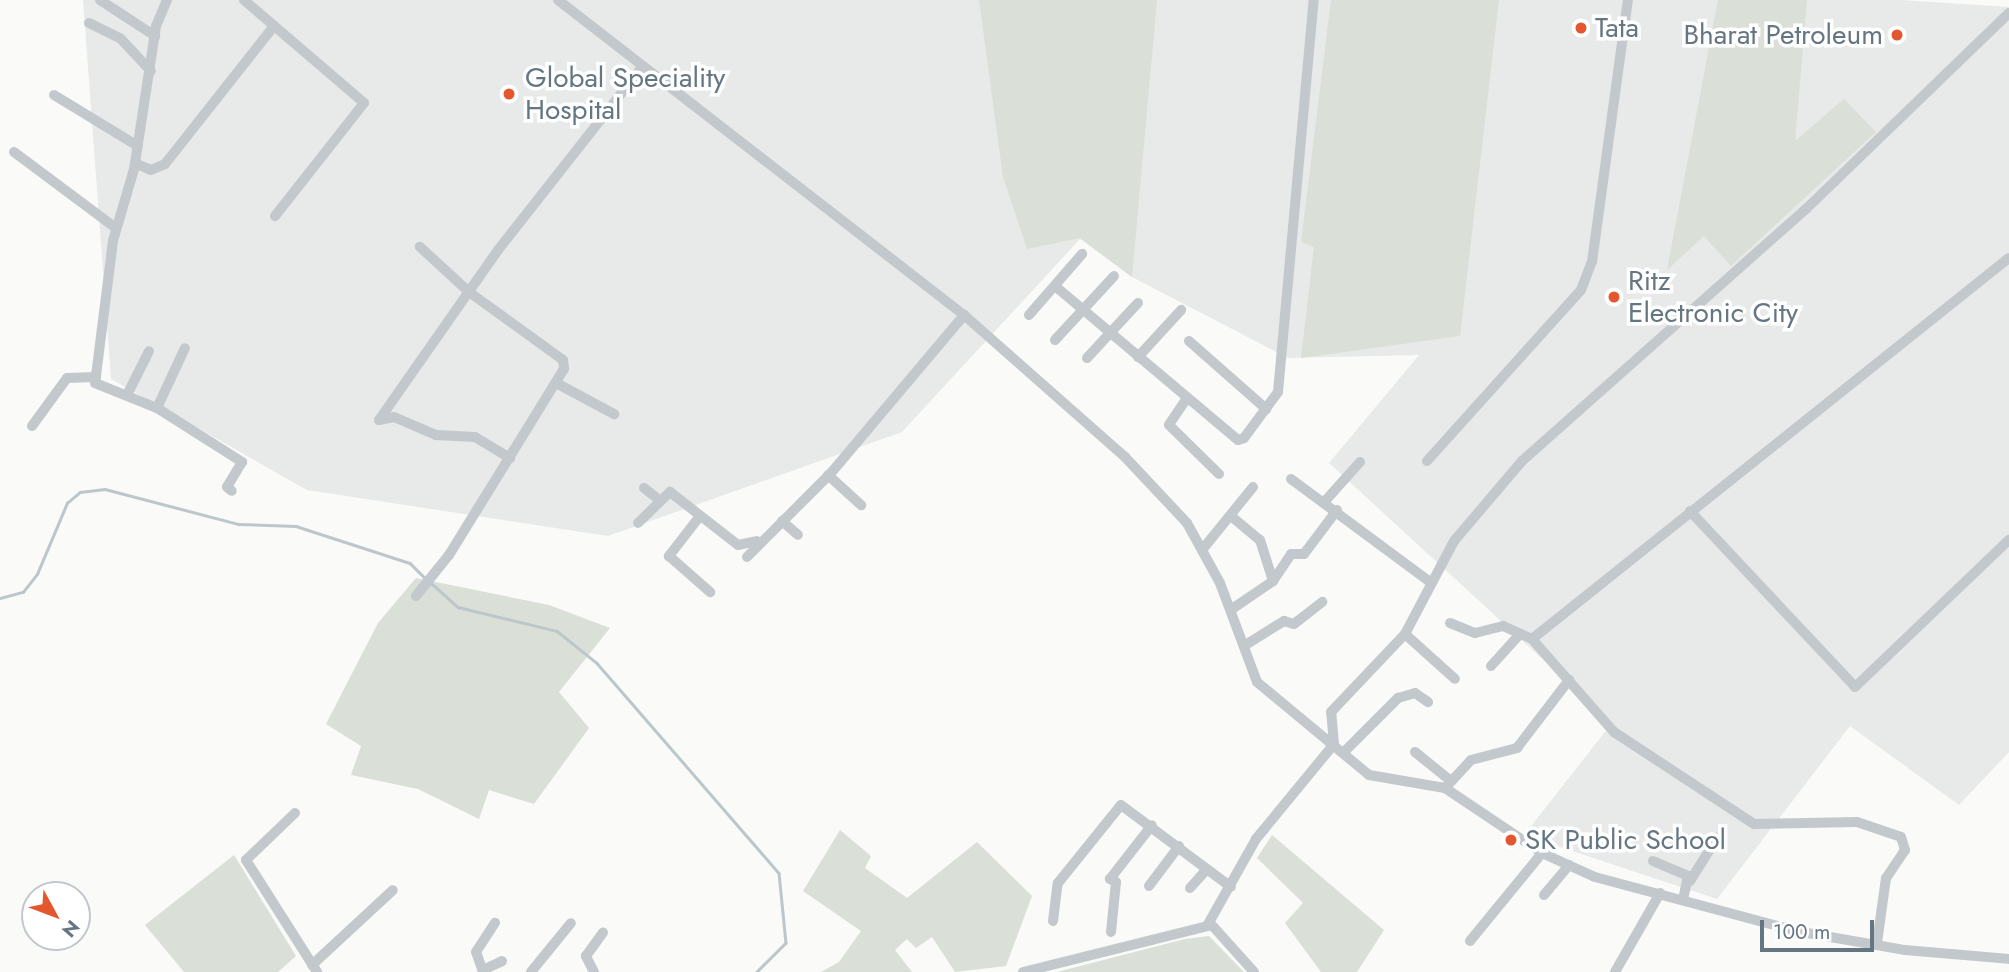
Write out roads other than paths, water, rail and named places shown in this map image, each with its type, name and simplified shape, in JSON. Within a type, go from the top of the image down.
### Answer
[{"type":"street","points":[[100,0],[155,36]]},
{"type":"street","points":[[167,0],[155,36],[135,163],[116,228],[95,383],[157,408],[242,462],[227,487],[232,491]]},
{"type":"street","points":[[244,0],[364,103],[275,216]]},
{"type":"street","points":[[558,0],[642,68],[964,315],[1159,490],[1202,550],[1247,644],[1257,682],[1369,775],[1448,784]]},
{"type":"street","points":[[1055,286],[1241,440],[1278,392],[1292,284],[1286,257],[1314,0]]},
{"type":"street","points":[[1427,461],[1581,290],[1592,262],[1628,0]]},
{"type":"street","points":[[1339,748],[1331,712],[1405,634],[1430,582],[1454,541],[1522,461],[1806,209],[2009,13]]},
{"type":"street","points":[[89,23],[120,38],[151,71]]},
{"type":"street","points":[[135,163],[150,170],[165,164],[274,26]]},
{"type":"street","points":[[510,458],[475,437],[436,435],[394,417],[379,420],[469,292],[642,68]]},
{"type":"street","points":[[54,95],[138,146]]},
{"type":"street","points":[[13,152],[116,228]]},
{"type":"street","points":[[416,596],[558,384],[563,360],[469,292],[420,247]]},
{"type":"street","points":[[1029,315],[1082,254]]},
{"type":"street","points":[[1532,639],[2009,258]]},
{"type":"street","points":[[1055,340],[1114,276]]},
{"type":"street","points":[[1087,358],[1139,303]]},
{"type":"street","points":[[1138,357],[1181,310]]},
{"type":"street","points":[[747,557],[827,476],[964,315]]},
{"type":"street","points":[[1189,341],[1266,409]]},
{"type":"street","points":[[157,408],[185,348]]},
{"type":"street","points":[[127,395],[149,351]]},
{"type":"street","points":[[32,426],[67,378],[96,377]]},
{"type":"street","points":[[558,384],[614,414]]},
{"type":"street","points":[[1187,398],[1169,425],[1219,474]]},
{"type":"street","points":[[1326,500],[1360,462]]},
{"type":"street","points":[[638,523],[658,499],[670,492],[738,545],[750,547],[818,477],[827,476],[861,505]]},
{"type":"street","points":[[1291,479],[1326,500],[1430,582]]},
{"type":"street","points":[[644,488],[658,499]]},
{"type":"street","points":[[1202,550],[1253,488]]},
{"type":"street","points":[[1232,609],[1273,581],[1291,554],[1304,554],[1337,510]]},
{"type":"street","points":[[1690,511],[1855,687],[2009,540]]},
{"type":"street","points":[[700,516],[669,556],[710,592]]},
{"type":"street","points":[[1231,516],[1260,540],[1273,581]]},
{"type":"street","points":[[782,521],[798,535]]},
{"type":"street","points":[[1247,644],[1284,621],[1294,624],[1322,602]]},
{"type":"street","points":[[1450,623],[1475,633],[1503,626],[1532,639],[1614,732],[1754,824],[1857,822],[1901,836],[1905,850],[1886,878],[1877,943]]},
{"type":"street","points":[[1405,634],[1455,679]]},
{"type":"street","points":[[1492,666],[1520,634]]},
{"type":"street","points":[[1448,784],[1471,760],[1517,748],[1569,680]]},
{"type":"street","points":[[1023,972],[1210,923],[1256,839],[1339,748],[1398,698],[1415,693],[1428,702]]},
{"type":"street","points":[[1415,752],[1448,784],[1542,853],[1569,865],[1796,931],[2009,959]]},
{"type":"street","points":[[1053,921],[1058,883],[1118,807],[1126,805],[1231,887]]},
{"type":"street","points":[[295,813],[246,860],[315,968],[393,890]]},
{"type":"street","points":[[1111,932],[1116,882],[1110,880],[1152,825]]},
{"type":"street","points":[[1683,899],[1690,881],[1717,838]]},
{"type":"street","points":[[1149,887],[1179,846]]},
{"type":"street","points":[[1470,942],[1542,853]]},
{"type":"street","points":[[1653,862],[1690,881]]},
{"type":"street","points":[[1544,895],[1569,865]]},
{"type":"street","points":[[1190,888],[1206,869]]},
{"type":"street","points":[[1615,972],[1660,893]]},
{"type":"street","points":[[495,923],[476,952],[483,971],[502,961]]},
{"type":"street","points":[[531,972],[571,923]]},
{"type":"street","points":[[1210,923],[1254,972]]},
{"type":"street","points":[[594,972],[585,960],[603,933]]},
{"type":"waterway","points":[[0,598],[23,592],[37,574],[67,503],[80,492],[105,489],[238,524],[296,526],[410,563],[425,578]]},
{"type":"waterway","points":[[430,582],[458,607],[557,631],[597,663],[779,873],[786,943],[757,972]]},
{"type":"place","name":"Tata","points":[[1581,28]]},
{"type":"place","name":"Bharat Petroleum","points":[[1897,35]]},
{"type":"place","name":"Global Speciality Hospital","points":[[509,94]]},
{"type":"place","name":"Ritz Electronic City","points":[[1614,297]]},
{"type":"place","name":"SK Public School","points":[[1511,840]]}]
